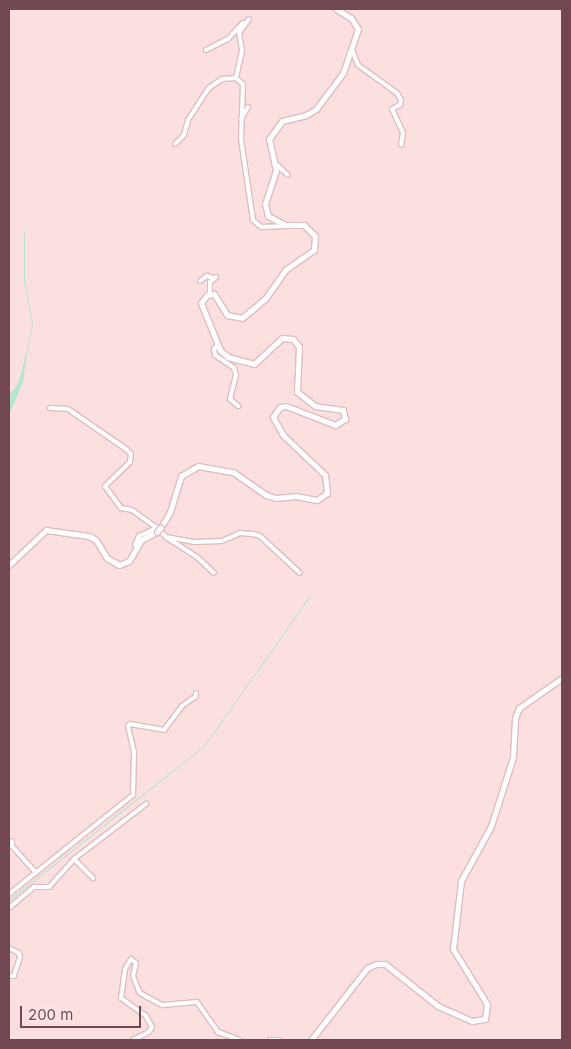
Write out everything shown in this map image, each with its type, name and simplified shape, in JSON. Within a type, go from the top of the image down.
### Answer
[{"type":"street","points":[[200,281],[207,276],[215,278],[208,286],[210,293],[220,299],[227,315],[236,318],[248,314],[274,288],[285,270],[314,250],[315,236],[304,225],[285,225],[268,216],[265,204],[276,164],[269,139],[272,132],[282,121],[306,115],[316,109],[343,73],[358,29],[351,18],[336,9]]},
{"type":"street","points":[[206,50],[228,39],[238,26],[249,19],[239,32],[242,50],[236,78]]},
{"type":"street","points":[[352,50],[358,65],[390,88],[401,100],[400,105],[392,109],[403,133],[401,145]]},
{"type":"street","points":[[175,144],[184,135],[188,120],[209,88],[222,79],[236,78],[243,84],[241,119],[255,224],[274,228],[298,224]]},
{"type":"street","points":[[241,119],[248,107]]},
{"type":"street","points":[[276,164],[288,175]]},
{"type":"street","points":[[9,565],[41,534],[52,529],[89,536],[96,540],[107,558],[119,565],[129,561],[135,545],[158,529],[170,512],[181,476],[198,466],[233,472],[266,495],[276,498],[296,496],[317,500],[327,493],[325,475],[283,435],[273,416],[280,407],[286,406],[335,426],[345,419],[343,410],[315,406],[297,392],[297,343],[293,339],[282,338],[254,364],[228,358],[218,345],[201,303],[210,293]]},
{"type":"street","points":[[218,345],[214,349],[215,355],[234,368],[236,375],[230,399],[238,406]]},
{"type":"street","points":[[50,408],[68,409],[126,449],[131,454],[130,462],[105,486],[121,508],[132,510],[158,529],[166,538],[197,556],[214,572]]},
{"type":"street","points":[[166,538],[222,542],[240,533],[253,534],[260,536],[300,573]]},
{"type":"street","points":[[311,1040],[368,968],[376,964],[385,964],[438,1006],[472,1021],[485,1019],[487,1004],[453,949],[461,881],[492,826],[513,757],[515,718],[519,708],[562,678]]},
{"type":"street","points":[[9,894],[133,795],[134,752],[128,726],[164,730],[182,706],[196,696],[196,693]]},
{"type":"street","points":[[9,908],[34,887],[49,887],[74,859],[146,804]]},
{"type":"street","points":[[12,841],[12,846],[36,874]]},
{"type":"street","points":[[74,859],[93,878]]},
{"type":"street","points":[[9,948],[19,953],[20,957],[14,976],[9,976]]},
{"type":"street","points":[[133,1040],[149,1032],[152,1027],[146,1016],[120,998],[125,969],[131,960],[136,963],[133,976],[140,993],[162,1004],[197,1002],[218,1032],[240,1040]]},
{"type":"street","points":[[270,1040],[280,1040]]},
{"type":"shaded area","points":[[28,345],[23,382],[9,415],[9,396],[19,382]]},
{"type":"waterway","points":[[24,232],[24,281],[32,324],[27,350]]},
{"type":"waterway","points":[[9,900],[204,746],[310,596]]}]
